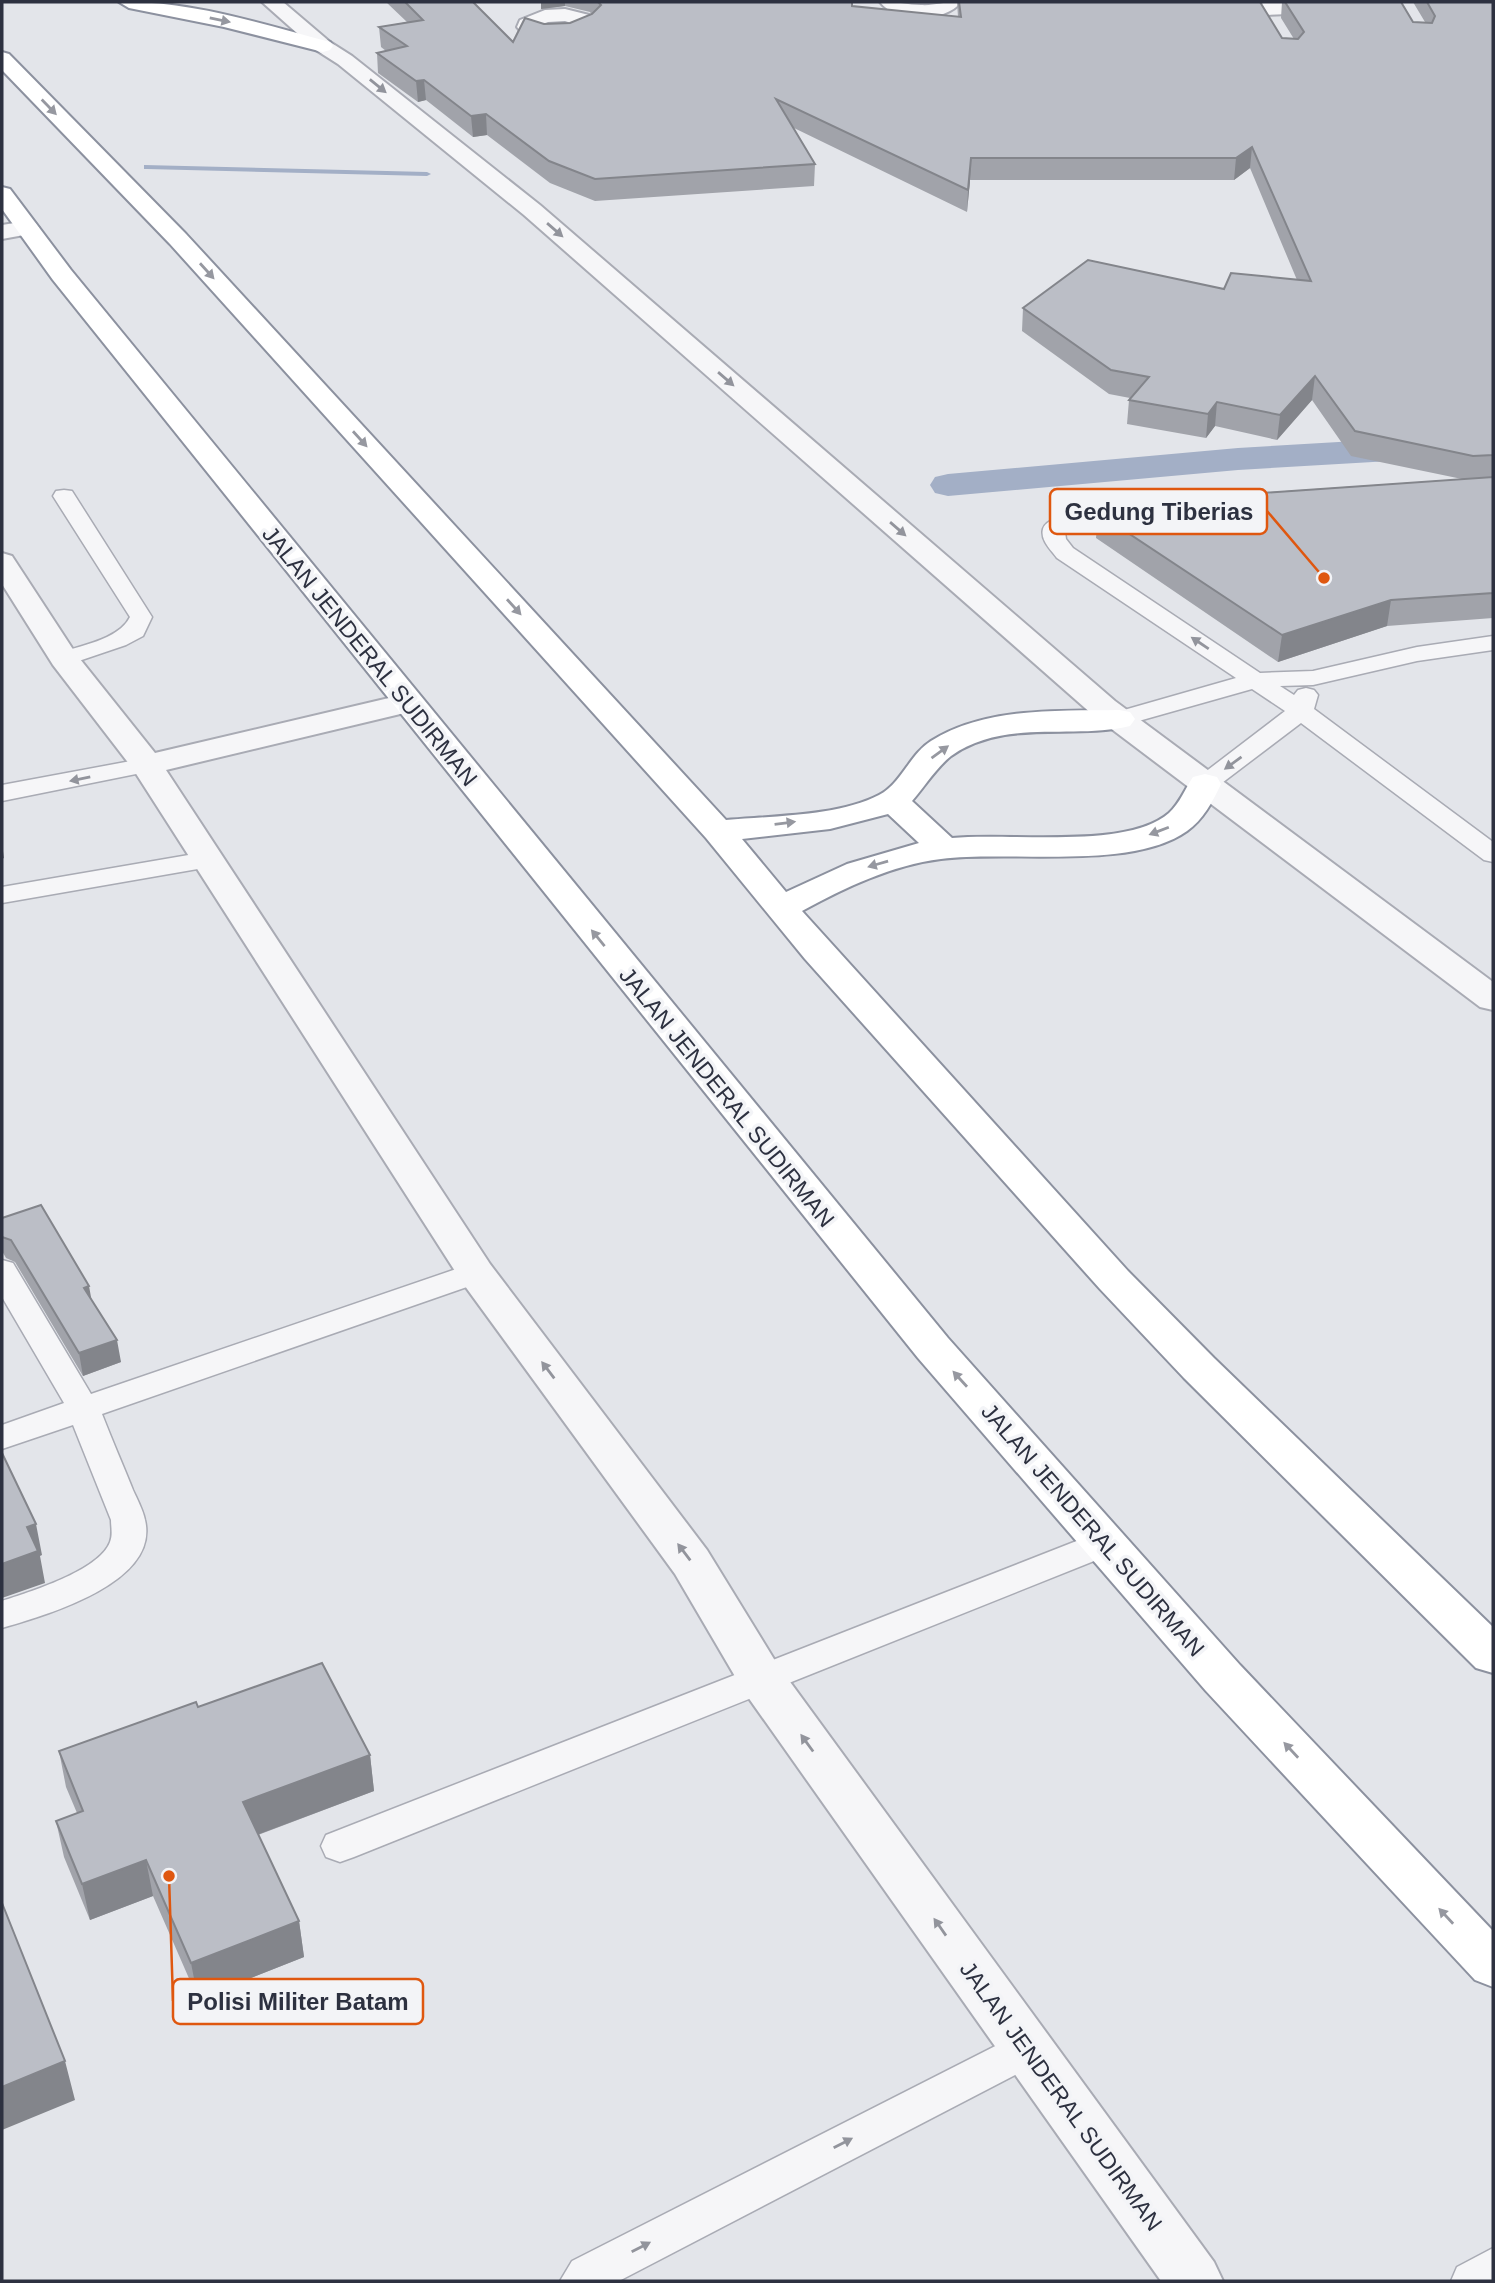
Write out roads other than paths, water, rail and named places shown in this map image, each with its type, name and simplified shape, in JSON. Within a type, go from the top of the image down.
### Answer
[{"type":"highway","points":[[129,2],[225,21],[323,46]]},
{"type":"highway","points":[[2,58],[178,239],[718,831],[817,952],[1114,1280],[1199,1368],[1493,1655]]},
{"type":"highway","name":"JALAN JENDERAL SUDIRMAN","points":[[2,194],[14,230],[62,275],[406,703],[933,1348],[1102,1544],[1223,1678],[1493,1965]]},
{"type":"highway","points":[[718,831],[840,816],[893,801],[941,749],[987,730],[1030,724],[1119,719]]},
{"type":"highway","points":[[782,908],[823,885],[862,869],[945,849],[997,845],[1095,845],[1143,837],[1169,828],[1183,817],[1205,784]]},
{"type":"highway","points":[[893,801],[945,849]]},
{"type":"street","points":[[272,2],[323,46],[345,60],[532,210],[1119,719],[1493,999]]},
{"type":"street","points":[[890,2],[901,8],[919,11],[938,9],[951,2]]},
{"type":"street","points":[[1261,5],[1353,8]]},
{"type":"street","points":[[1261,5],[1276,31]]},
{"type":"street","name":"JALAN JENDERAL SUDIRMAN","points":[[2,562],[64,659],[147,765],[206,860],[476,1273],[691,1562],[760,1677],[1194,2281]]},
{"type":"street","points":[[147,765],[406,703]]},
{"type":"lane","points":[[64,496],[141,617],[135,631],[118,640],[64,659]]},
{"type":"lane","points":[[1161,509],[1092,514],[1068,520],[1054,529],[1055,540],[1065,553],[1301,711],[1493,854]]},
{"type":"lane","points":[[1119,719],[1256,680],[1313,678],[1417,654],[1493,643]]},
{"type":"lane","points":[[1205,784],[1301,711],[1313,678]]},
{"type":"lane","points":[[2,793],[147,765]]},
{"type":"lane","points":[[2,895],[206,860]]},
{"type":"lane","points":[[2,1270],[83,1408],[128,1520],[129,1540],[117,1560],[92,1579],[2,1615]]},
{"type":"lane","points":[[2,1437],[476,1273]]},
{"type":"lane","points":[[340,1846],[760,1677],[1102,1544]]},
{"type":"lane","points":[[582,2281],[588,2275],[1025,2049]]},
{"type":"lane","points":[[1472,2281],[1493,2268]]},
{"type":"waterway","points":[[147,167],[427,174]]},
{"type":"waterway","points":[[948,485],[1238,459],[1493,444]]},
{"type":"place","name":"Gedung Tiberias","points":[[1324,578]]},
{"type":"place","name":"Polisi Militer Batam","points":[[169,1876]]}]
